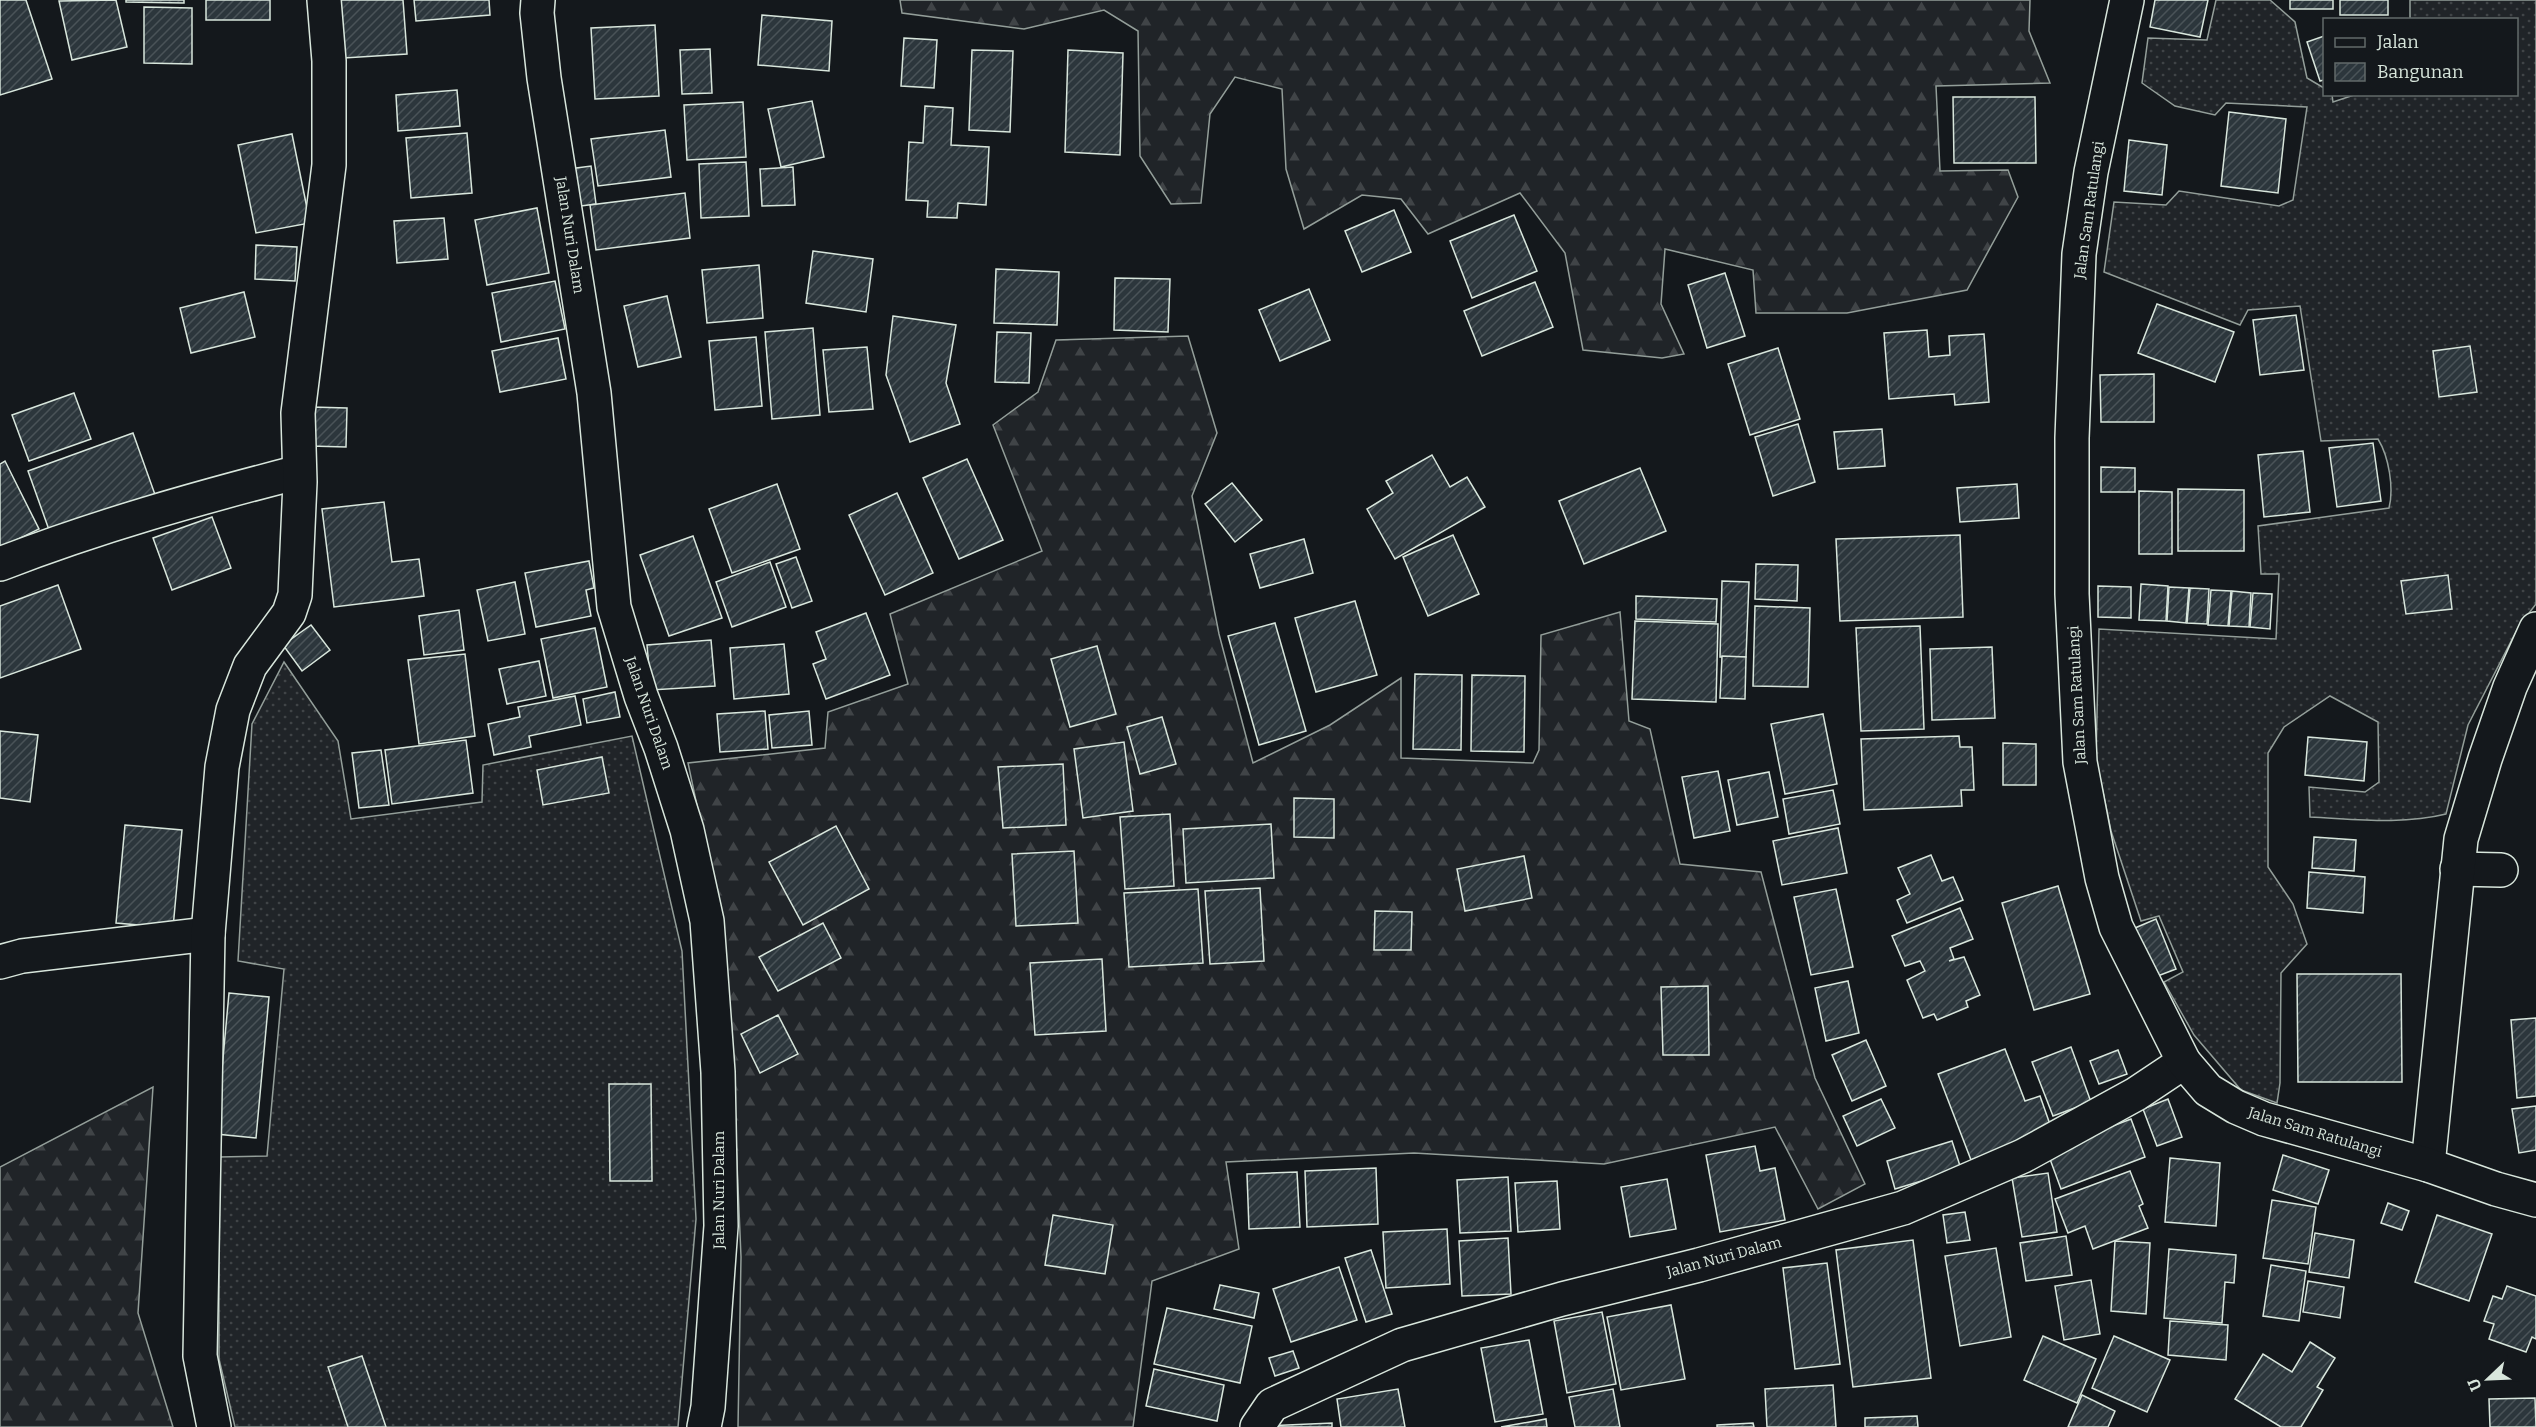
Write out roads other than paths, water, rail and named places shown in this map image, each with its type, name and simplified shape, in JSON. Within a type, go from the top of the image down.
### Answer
[{"type":"street","points":[[214,1427],[200,1356],[208,934],[222,767],[233,710],[249,666],[285,620],[293,604],[296,582],[298,413],[330,165],[328,60],[324,0]]},
{"type":"street","name":"Jalan Nuri Dalam","points":[[538,0],[537,13],[544,78],[594,393],[614,607],[641,696],[661,748],[687,830],[707,921],[718,1072],[721,1227],[708,1407],[704,1427]]},
{"type":"street","name":"Jalan Sam Ratulangi","points":[[2127,0],[2091,172],[2079,254],[2072,438],[2072,594],[2080,762],[2102,878],[2116,927],[2184,1062],[2208,1090],[2236,1107],[2264,1119],[2427,1165],[2536,1200]]},
{"type":"street","points":[[0,564],[47,546],[173,505],[299,472]]},
{"type":"street","points":[[2427,1165],[2461,838],[2510,687],[2536,629]]},
{"type":"street","points":[[2457,869],[2501,870]]},
{"type":"street","points":[[0,962],[22,956],[208,934]]},
{"type":"street","name":"Jalan Nuri Dalam","points":[[1257,1427],[1272,1405],[1402,1345],[1562,1299],[1904,1208],[2023,1156],[2136,1094],[2184,1062]]}]
